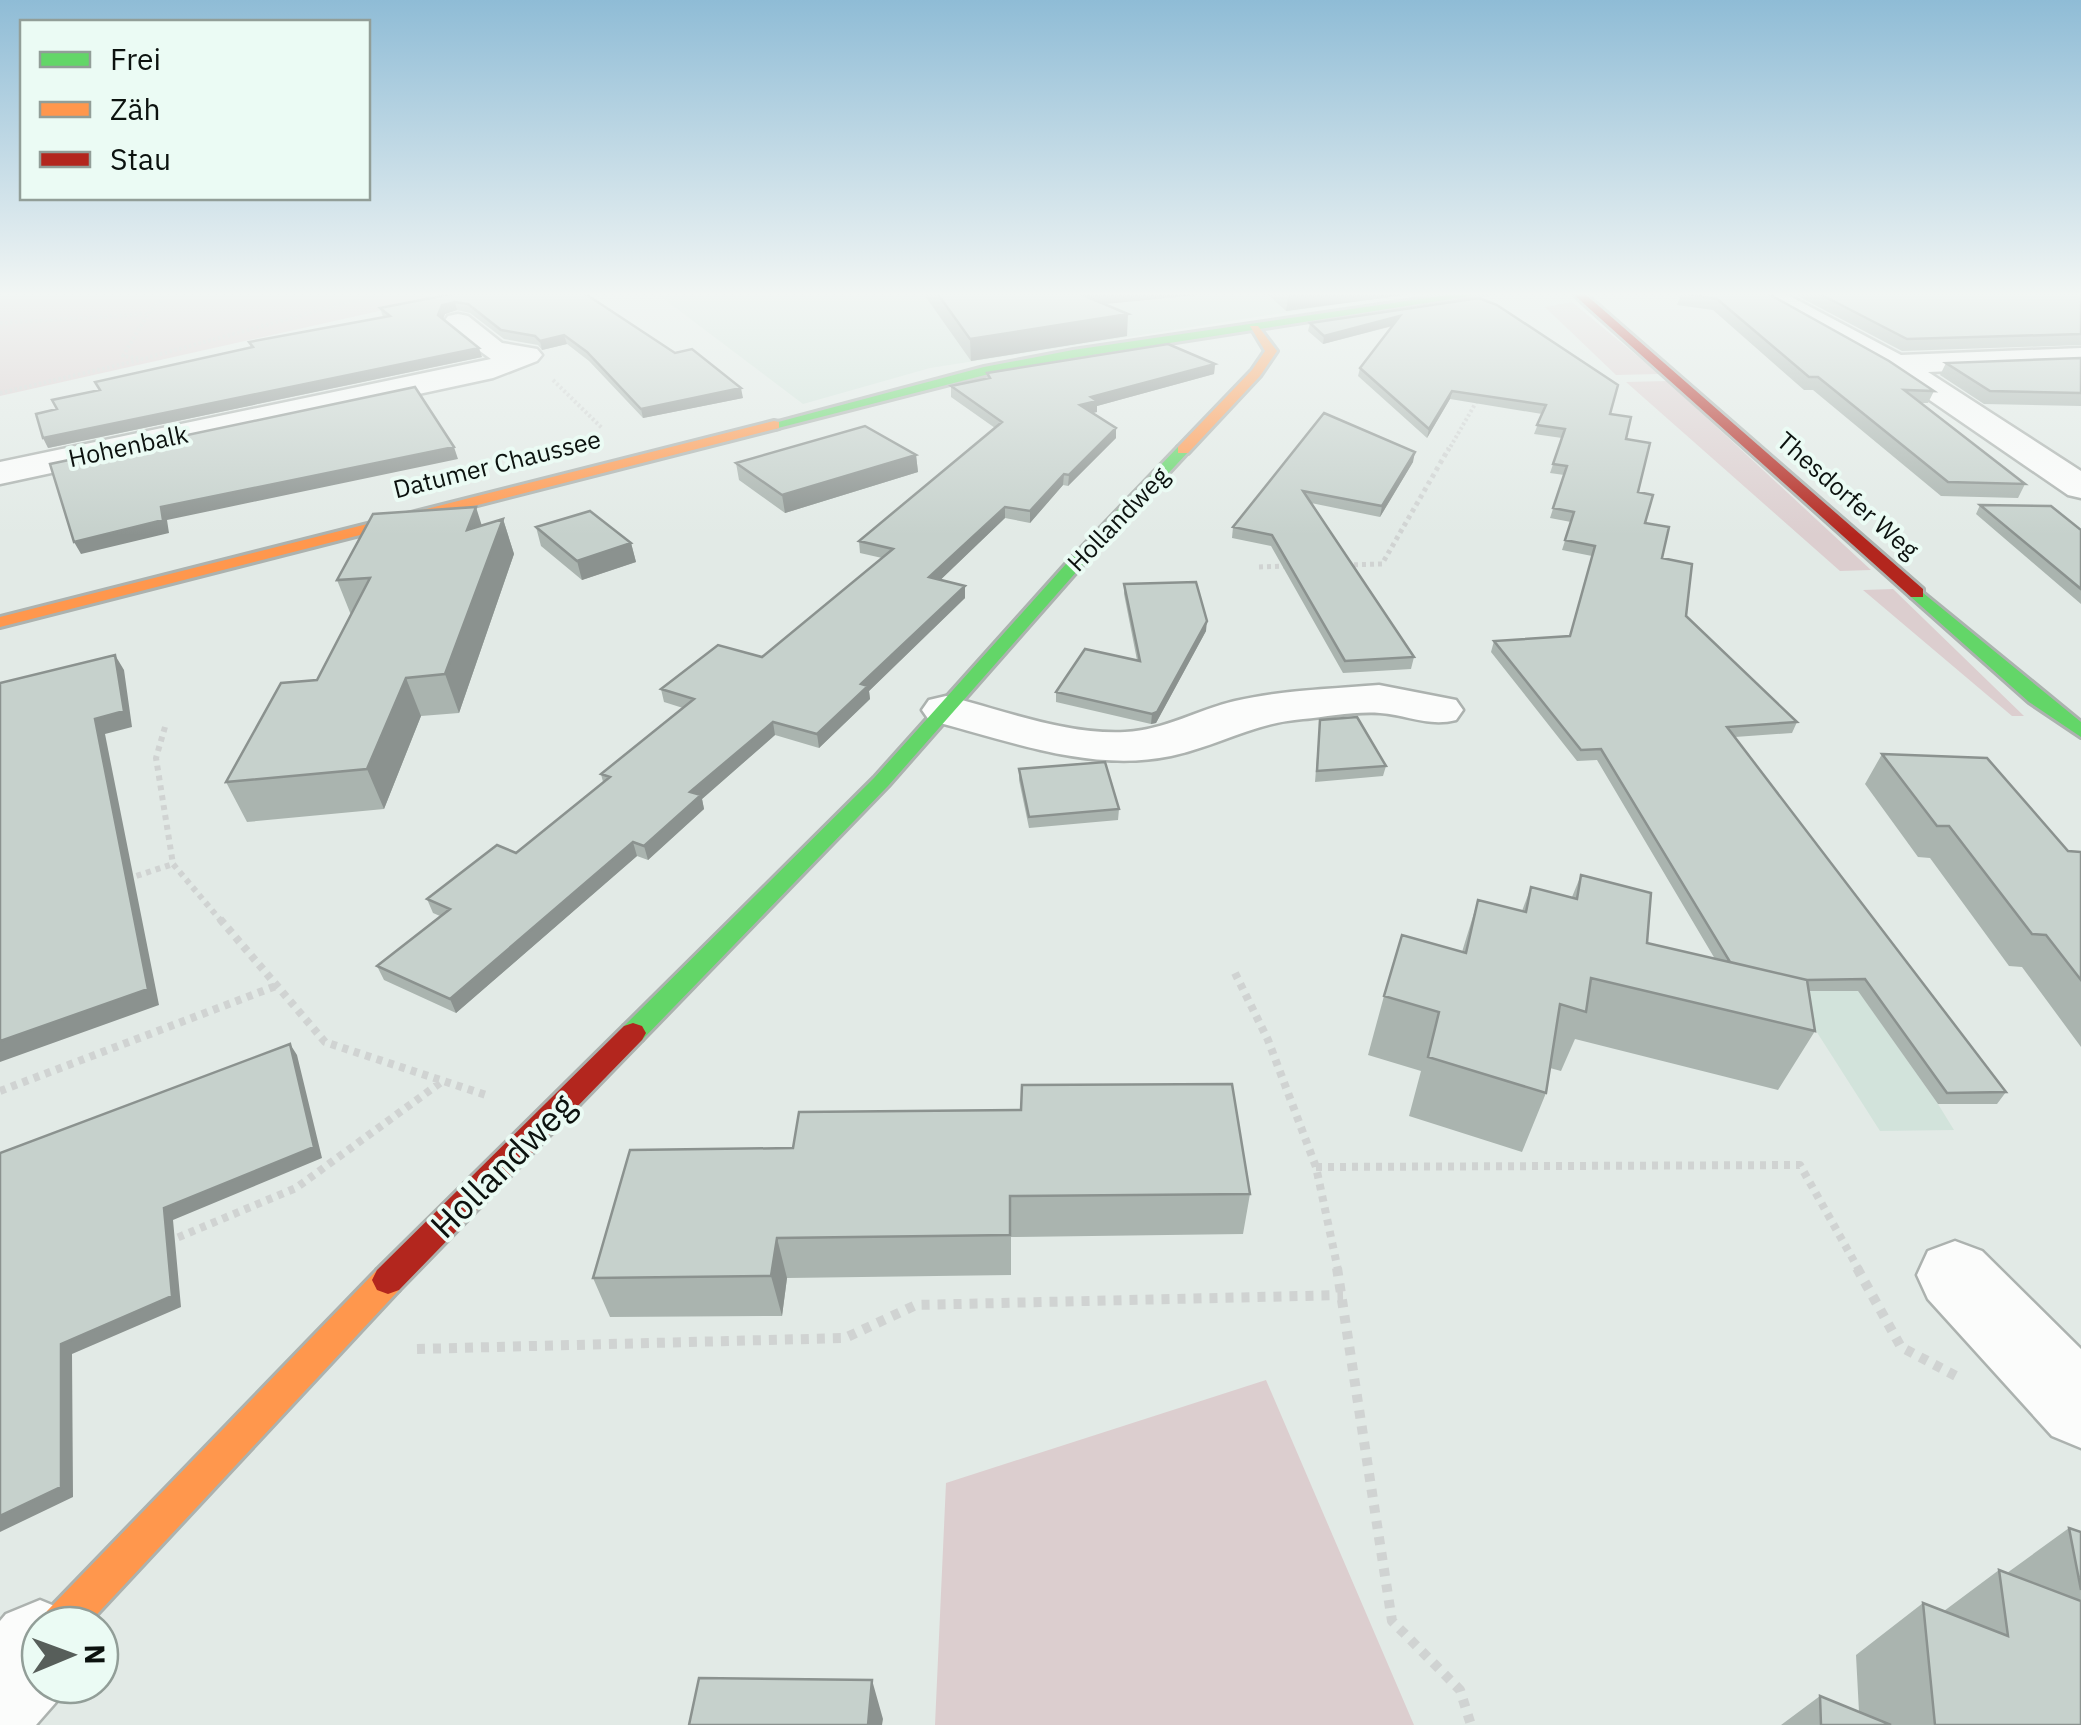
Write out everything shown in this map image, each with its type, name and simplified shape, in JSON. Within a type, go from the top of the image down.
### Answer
[{"type":"street","name":"Hohenbalk","points":[[0,472],[467,374]]},
{"type":"street","name":"Datumer Chaussee","points":[[0,622],[970,374]]},
{"type":"street","name":"Hollandweg","points":[[80,1605],[346,1323],[881,782],[1072,567],[1256,374]]},
{"type":"street","name":"Thesdorfer Weg","points":[[1668,374],[2036,698],[2081,731]]},
{"type":"street","points":[[1910,374],[2081,487]]},
{"type":"street","name":"Thesdorfer Weg","points":[[2036,698],[2047,727],[2070,752]]},
{"type":"street","points":[[946,710],[1078,744],[1122,748],[1167,742],[1241,714],[1284,706],[1379,699],[1439,710]]},
{"type":"street","points":[[1955,1275],[2081,1407]]},
{"type":"street","points":[[0,1692],[20,1670]]},
{"type":"path","points":[[0,393],[84,374]]},
{"type":"path","points":[[546,374],[633,458]]},
{"type":"path","points":[[1330,565],[1382,564],[1481,394]]},
{"type":"path","points":[[1259,567],[1294,566]]},
{"type":"path","points":[[166,728],[156,758],[173,864],[325,1042],[554,1115]]},
{"type":"path","points":[[121,880],[173,864]]},
{"type":"path","points":[[1235,973],[1268,1040],[1316,1167],[1343,1295],[1368,1485],[1392,1620],[1460,1690],[1471,1725]]},
{"type":"path","points":[[0,1091],[276,986]]},
{"type":"path","points":[[157,1246],[296,1188],[441,1082]]},
{"type":"path","points":[[1316,1167],[1800,1165],[1901,1347],[1966,1382]]},
{"type":"path","points":[[346,1323],[397,1349],[844,1338],[916,1305],[1343,1295]]},
{"type":"shaded area","points":[[0,374],[100,374],[0,396]]},
{"type":"shaded area","points":[[763,374],[911,374],[803,404]]},
{"type":"shaded area","points":[[1667,381],[1871,570],[1840,571],[1626,382]]},
{"type":"shaded area","points":[[1893,589],[2024,716],[2012,716],[1863,590]]},
{"type":"shaded area","points":[[1730,809],[1954,1130],[1880,1131],[1675,810]]},
{"type":"shaded area","points":[[1266,1380],[1414,1725],[935,1725],[946,1483]]},
{"type":"building","points":[[133,374],[355,374],[43,438],[36,414],[57,409],[52,400],[100,390],[95,382]]},
{"type":"building","points":[[607,374],[723,374],[741,388],[641,409]]},
{"type":"building","points":[[987,374],[1179,374],[1091,397],[1097,401],[1080,405],[1116,428],[1069,475],[1064,474],[1030,511],[1005,507],[929,577],[965,586],[861,684],[868,686],[817,734],[773,722],[690,792],[701,795],[644,846],[633,842],[450,999],[377,966],[450,909],[427,899],[497,845],[516,853],[610,777],[601,774],[694,699],[661,689],[718,645],[762,657],[893,549],[859,541],[1002,422],[951,386],[990,378]]},
{"type":"building","points":[[1366,374],[1601,374],[1618,385],[1610,414],[1631,417],[1626,439],[1650,443],[1638,492],[1653,495],[1645,523],[1669,527],[1662,558],[1692,564],[1686,616],[1797,722],[1727,727],[2006,1092],[1947,1093],[1865,979],[1807,980],[1730,962],[1601,749],[1581,750],[1494,641],[1570,636],[1595,546],[1565,540],[1574,512],[1553,508],[1567,466],[1553,464],[1565,429],[1537,425],[1546,405],[1452,391],[1429,429]]},
{"type":"building","points":[[1805,374],[1908,374],[1934,391],[1904,390],[2025,484],[1948,482],[1818,377]]},
{"type":"building","points":[[1962,374],[2081,374],[2081,393],[1990,391]]},
{"type":"building","points":[[415,387],[454,447],[161,507],[163,520],[74,542],[50,464]]},
{"type":"building","points":[[1324,413],[1415,452],[1382,506],[1303,491],[1414,657],[1345,661],[1272,535],[1233,527]]},
{"type":"building","points":[[865,426],[916,455],[782,495],[736,463]]},
{"type":"building","points":[[1980,505],[2051,506],[2081,530],[2081,589]]},
{"type":"building","points":[[476,507],[467,530],[503,519],[445,674],[406,678],[367,769],[226,782],[281,683],[317,680],[370,578],[337,580],[373,514]]},
{"type":"building","points":[[590,511],[631,543],[577,561],[536,527]]},
{"type":"building","points":[[1196,582],[1207,621],[1157,712],[1056,692],[1085,649],[1140,661],[1124,584]]},
{"type":"building","points":[[115,655],[124,711],[95,719],[148,989],[0,1041],[0,683]]},
{"type":"building","points":[[1357,717],[1386,766],[1317,771],[1320,720]]},
{"type":"building","points":[[1882,754],[1987,758],[2068,851],[2081,852],[2081,980],[2046,935],[2032,934],[1949,826],[1937,826]]},
{"type":"building","points":[[1105,762],[1119,809],[1029,817],[1019,769]]},
{"type":"building","points":[[1581,875],[1651,893],[1647,943],[1807,980],[1815,1031],[1591,978],[1586,1012],[1560,1004],[1546,1093],[1428,1057],[1439,1012],[1384,996],[1402,935],[1466,953],[1478,900],[1526,912],[1531,887],[1577,899]]},
{"type":"building","points":[[290,1044],[314,1147],[164,1208],[172,1296],[61,1344],[61,1487],[0,1516],[0,1153]]},
{"type":"building","points":[[1232,1084],[1250,1194],[1010,1196],[1010,1235],[777,1238],[771,1276],[593,1278],[630,1150],[793,1148],[799,1112],[1021,1110],[1022,1085]]},
{"type":"building","points":[[2069,1528],[2081,1532],[2081,1590]]},
{"type":"building","points":[[1999,1570],[2081,1601],[2081,1725],[1935,1725],[1923,1603],[2008,1636]]},
{"type":"building","points":[[699,1678],[872,1680],[868,1725],[689,1725]]},
{"type":"building","points":[[1820,1696],[1891,1725],[1821,1725]]},
{"type":"traffic: fast","points":[[774,425],[974,374]]},
{"type":"traffic: fast","points":[[633,1033],[881,782],[1072,567],[1183,450]]},
{"type":"traffic: fast","points":[[1917,593],[2036,698],[2081,731]]},
{"type":"traffic: slow","points":[[1183,450],[1256,374]]},
{"type":"traffic: slow","points":[[0,622],[774,425]]},
{"type":"traffic: slow","points":[[80,1605],[388,1280]]},
{"type":"traffic: jam","points":[[1668,374],[1917,593]]},
{"type":"traffic: jam","points":[[388,1280],[633,1033]]}]
